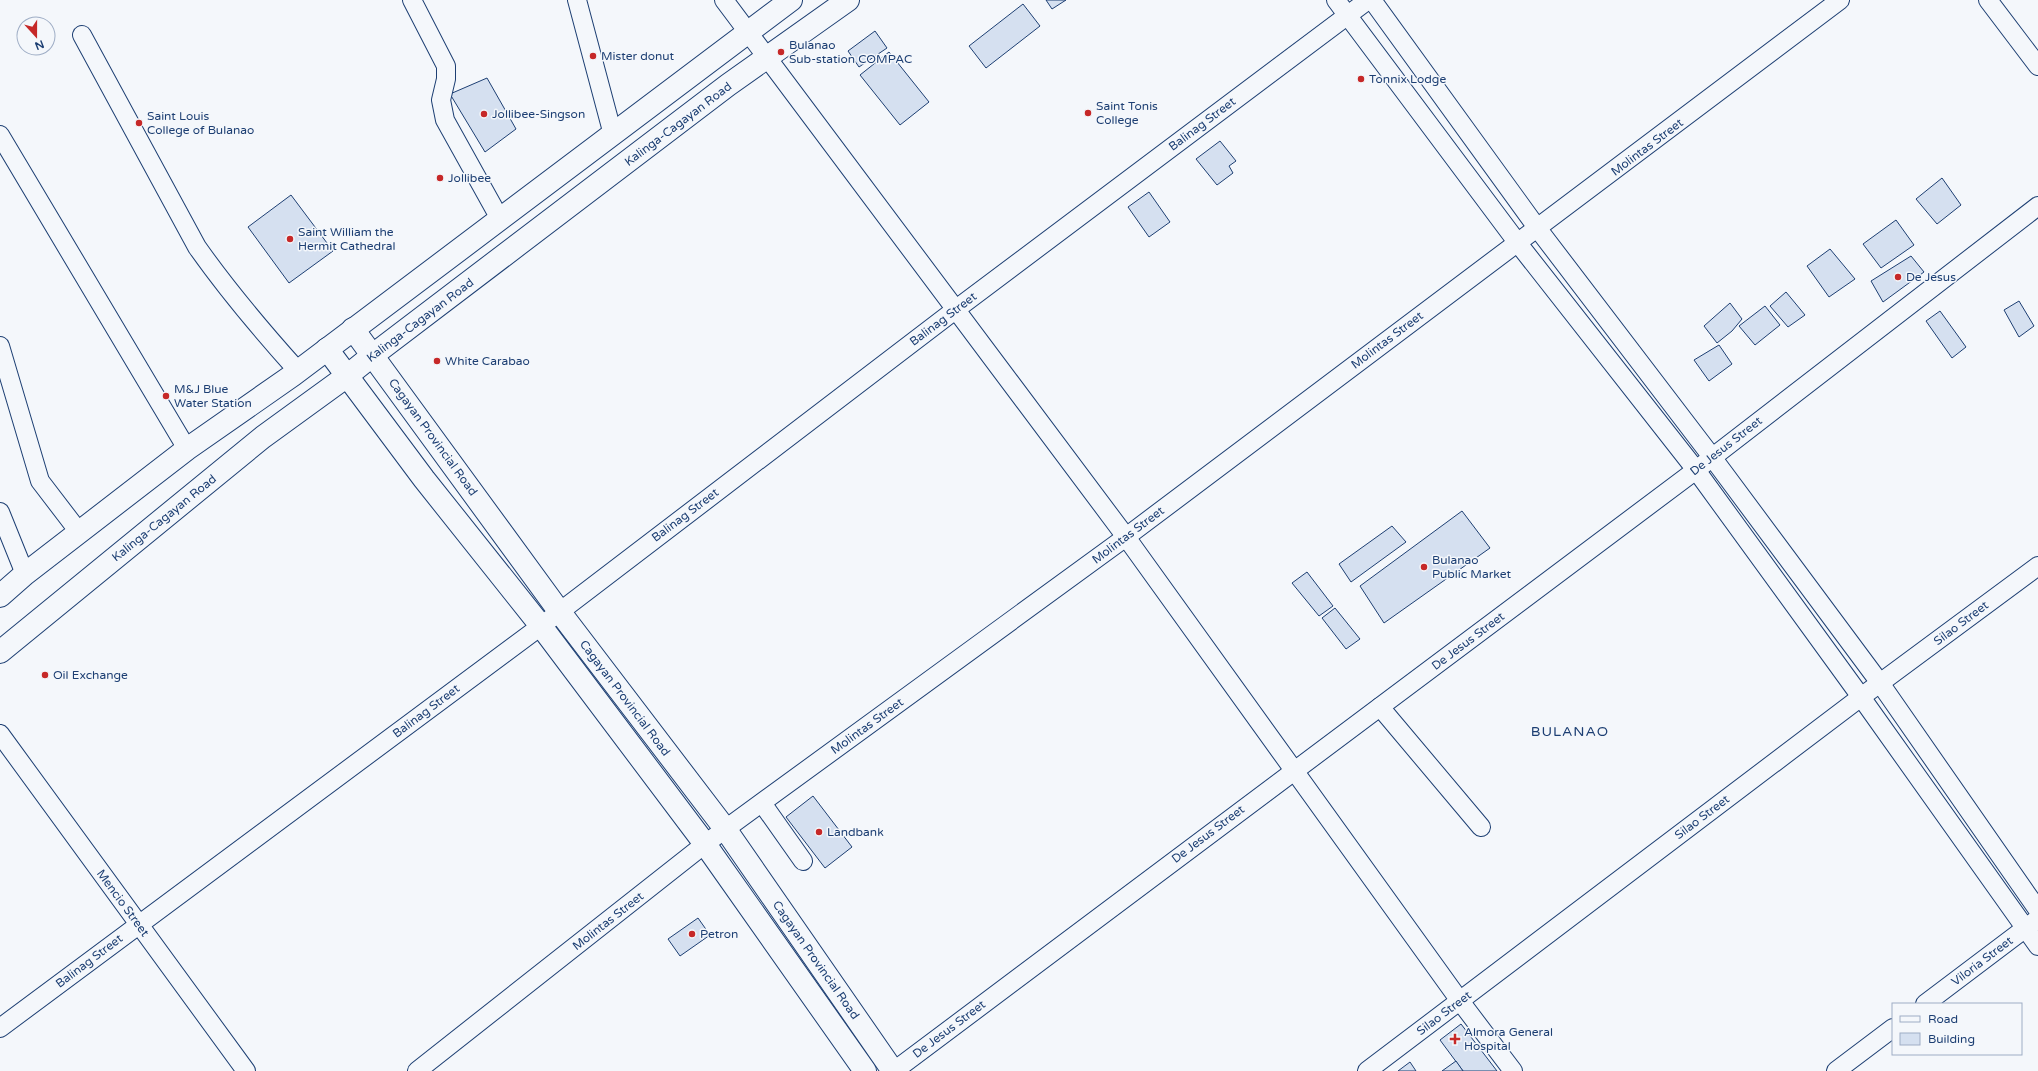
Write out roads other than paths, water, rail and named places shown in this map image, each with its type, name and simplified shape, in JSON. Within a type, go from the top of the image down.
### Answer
[{"type":"main road","points":[[0,596],[25,574],[187,449],[327,349],[613,135],[708,60],[791,0]]},
{"type":"main road","name":"Kalinga-Cagayan Road","points":[[0,652],[263,437],[347,376],[722,90],[848,0]]},
{"type":"main road","name":"Cagayan Provincial Road","points":[[352,329],[373,355],[559,611],[726,830],[893,1071]]},
{"type":"main road","name":"Cagayan Provincial Road","points":[[327,349],[424,479],[541,626],[705,844],[865,1071]]},
{"type":"main road","points":[[424,479],[450,460]]},
{"type":"street","points":[[412,0],[446,66],[446,79],[441,100],[445,120],[500,219]]},
{"type":"street","points":[[577,0],[613,135]]},
{"type":"street","points":[[724,0],[747,33],[768,58],[1126,537],[1460,1001],[1513,1071]]},
{"type":"street","points":[[1336,0],[1517,242],[1696,470],[1861,696],[2031,924],[2038,946]]},
{"type":"street","name":"Balinag Street","points":[[0,1028],[541,626],[955,310],[1368,0]]},
{"type":"street","points":[[1372,0],[1538,229],[1712,457],[1880,683],[2038,910]]},
{"type":"street","name":"Molintas Street","points":[[417,1071],[705,844],[1126,537],[1517,242],[1538,229],[1840,0]]},
{"type":"street","points":[[1988,0],[2038,66]]},
{"type":"street","points":[[82,35],[197,247],[232,295],[297,370]]},
{"type":"street","points":[[0,135],[187,449]]},
{"type":"street","name":"De Jesus Street","points":[[893,1071],[1293,770],[1380,707],[1696,470],[2038,206]]},
{"type":"street","points":[[0,346],[40,481],[79,532]]},
{"type":"street","points":[[0,512],[25,574]]},
{"type":"street","name":"Silao Street","points":[[1367,1071],[1861,696],[2038,566]]},
{"type":"street","points":[[1380,707],[1481,827]]},
{"type":"street","name":"Mencio Street","points":[[0,734],[138,924],[238,1068]]},
{"type":"street","points":[[762,803],[802,861]]},
{"type":"street","name":"Viloria Street","points":[[1926,1003],[2031,924]]},
{"type":"street","points":[[1836,1071],[1892,1029]]},
{"type":"place","name":"Bulanao Sub-station COMPAC","points":[[781,52]]},
{"type":"place","name":"Mister donut","points":[[593,56]]},
{"type":"place","name":"Tonnix Lodge","points":[[1361,79]]},
{"type":"place","name":"Saint Tonis College","points":[[1088,113]]},
{"type":"place","name":"Jollibee-Singson","points":[[484,114]]},
{"type":"place","name":"Saint Louis College of Bulanao","points":[[139,123]]},
{"type":"place","name":"Jollibee","points":[[440,178]]},
{"type":"place","name":"Saint William the Hermit Cathedral","points":[[290,239]]},
{"type":"place","name":"De Jesus","points":[[1898,277]]},
{"type":"place","name":"White Carabao","points":[[437,361]]},
{"type":"place","name":"M&J Blue Water Station","points":[[166,396]]},
{"type":"place","name":"Bulanao Public Market","points":[[1424,567]]},
{"type":"place","name":"Oil Exchange","points":[[45,675]]},
{"type":"place","name":"Landbank","points":[[819,832]]},
{"type":"place","name":"Petron","points":[[692,934]]},
{"type":"place","name":"Almora General Hospital","points":[[1455,1039]]},
{"type":"district","name":"BULANAO","points":[[1570,731]]}]
